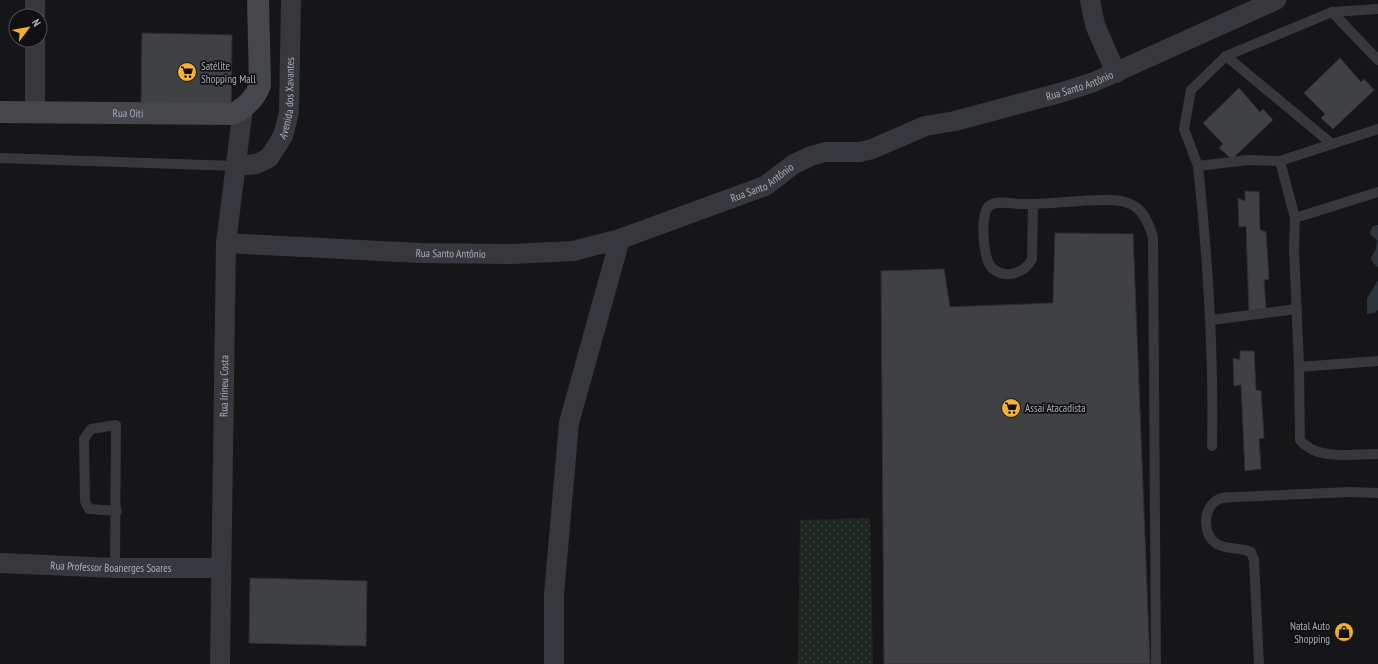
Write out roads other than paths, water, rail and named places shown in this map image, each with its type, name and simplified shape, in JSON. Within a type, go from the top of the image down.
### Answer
[{"type":"main road","points":[[247,105],[256,95],[260,85],[258,0]]},
{"type":"main road","name":"Rua Oiti","points":[[0,112],[232,114],[247,105]]},
{"type":"street","name":"Avenida dos Xavantes","points":[[236,166],[256,164],[268,158],[283,136],[289,112],[291,0]]},
{"type":"street","points":[[1090,0],[1095,25],[1116,72]]},
{"type":"street","name":"Rua Santo Antônio","points":[[226,243],[420,253],[511,254],[573,250],[620,239],[765,186],[794,164],[811,156],[825,152],[860,152],[872,149],[925,126],[955,121],[1063,92],[1116,72],[1276,0]]},
{"type":"street","points":[[35,48],[35,112]]},
{"type":"street","name":"Rua Irineu Costa","points":[[220,664],[226,243],[236,166],[247,105]]},
{"type":"street","points":[[554,664],[554,594],[569,423],[620,239]]},
{"type":"street","name":"Rua Professor Boanerges Soares","points":[[0,563],[115,568],[221,568]]},
{"type":"lane","points":[[1212,446],[1213,392],[1210,320],[1198,166],[1184,129],[1191,90],[1226,56],[1332,12],[1378,9]]},
{"type":"lane","points":[[1332,12],[1378,60]]},
{"type":"lane","points":[[1226,56],[1332,144]]},
{"type":"lane","points":[[1198,166],[1248,160],[1280,161],[1378,129]]},
{"type":"lane","points":[[0,158],[236,166]]},
{"type":"lane","points":[[1280,161],[1295,218],[1294,249],[1299,367],[1300,440],[1306,447],[1320,453],[1378,454]]},
{"type":"lane","points":[[1295,218],[1378,192]]},
{"type":"lane","points":[[1033,204],[1032,258],[1028,266],[1021,272],[1009,274],[997,273],[989,265],[984,251],[985,212],[990,205],[999,203],[1033,204],[1109,200],[1125,202],[1138,209],[1148,223],[1153,237],[1156,664]]},
{"type":"lane","points":[[1210,320],[1296,309]]},
{"type":"lane","points":[[1299,367],[1378,361]]},
{"type":"lane","points":[[115,568],[117,511],[116,425],[91,429],[84,439],[84,501],[88,509],[117,511]]},
{"type":"lane","points":[[1259,664],[1254,560],[1251,552],[1244,549],[1223,547],[1216,544],[1209,536],[1206,518],[1212,504],[1219,499],[1235,497],[1350,492],[1378,493]]},
{"type":"place","name":"Satélite Shopping Mall","points":[[187,72]]},
{"type":"place","name":"Assaí Atacadista","points":[[1011,408]]},
{"type":"place","name":"Natal Auto Shopping","points":[[1344,632]]}]
